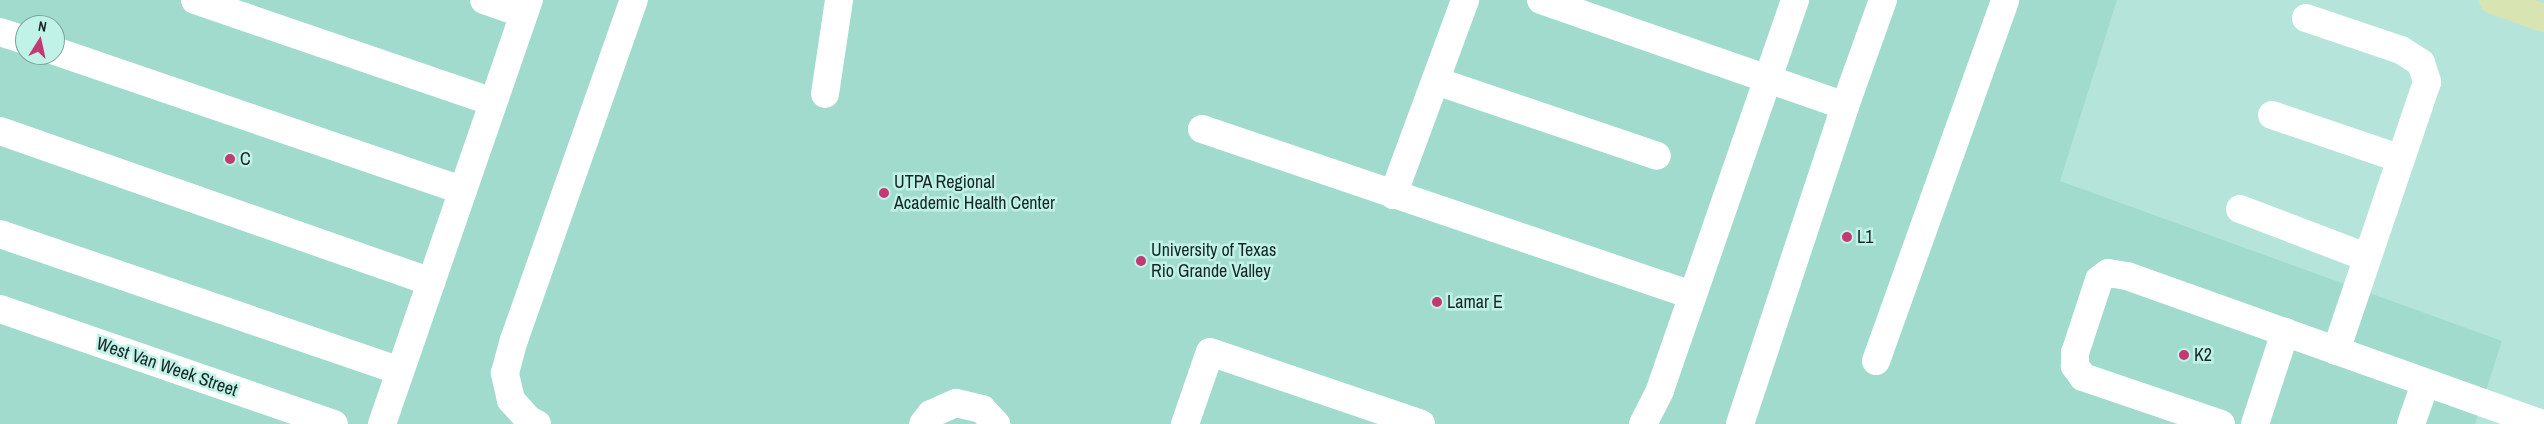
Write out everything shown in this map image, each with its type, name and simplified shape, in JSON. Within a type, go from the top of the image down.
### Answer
[{"type":"main road","points":[[2493,0],[2544,18]]},
{"type":"street","points":[[195,0],[493,102]]},
{"type":"street","points":[[382,424],[527,7],[484,0]]},
{"type":"street","points":[[537,424],[529,420],[512,400],[505,373],[514,340],[634,0]]},
{"type":"street","points":[[825,94],[839,0]]},
{"type":"street","points":[[1394,195],[1464,0]]},
{"type":"street","points":[[1541,0],[1845,106]]},
{"type":"street","points":[[1643,424],[1659,393],[1795,0]]},
{"type":"street","points":[[1740,424],[1845,106],[1883,0]]},
{"type":"street","points":[[1876,361],[2004,0]]},
{"type":"street","points":[[2306,18],[2401,50],[2421,63],[2426,82],[2366,257],[2336,352]]},
{"type":"street","points":[[0,32],[15,37]]},
{"type":"street","points":[[65,54],[463,191]]},
{"type":"street","points":[[1436,81],[1657,156]]},
{"type":"street","points":[[2272,115],[2401,159]]},
{"type":"street","points":[[1202,129],[1692,295]]},
{"type":"street","points":[[0,131],[431,282]]},
{"type":"street","points":[[2240,209],[2366,257]]},
{"type":"street","points":[[0,234],[400,371]]},
{"type":"street","points":[[2221,424],[2083,377],[2075,366],[2075,353],[2099,280],[2108,272],[2127,276],[2425,384],[2542,424]]},
{"type":"street","name":"West Van Week Street","points":[[0,309],[295,417],[334,424]]},
{"type":"street","points":[[2255,424],[2285,332]]},
{"type":"street","points":[[1185,424],[1210,352],[1421,424]]},
{"type":"street","points":[[2411,424],[2425,384]]},
{"type":"street","points":[[923,424],[931,414],[956,403],[982,409],[996,424]]},
{"type":"shaded area","name":"University of Texas Rio Grande Valley","points":[[0,0],[2117,0],[2060,181],[2502,341],[2475,424],[0,424]]},
{"type":"place","name":"C","points":[[230,159]]},
{"type":"place","name":"UTPA Regional Academic Health Center","points":[[884,193]]},
{"type":"place","name":"L1","points":[[1847,237]]},
{"type":"place","name":"University of Texas Rio Grande Valley","points":[[1141,261]]},
{"type":"place","name":"Lamar E","points":[[1437,302]]},
{"type":"place","name":"K2","points":[[2184,355]]}]
